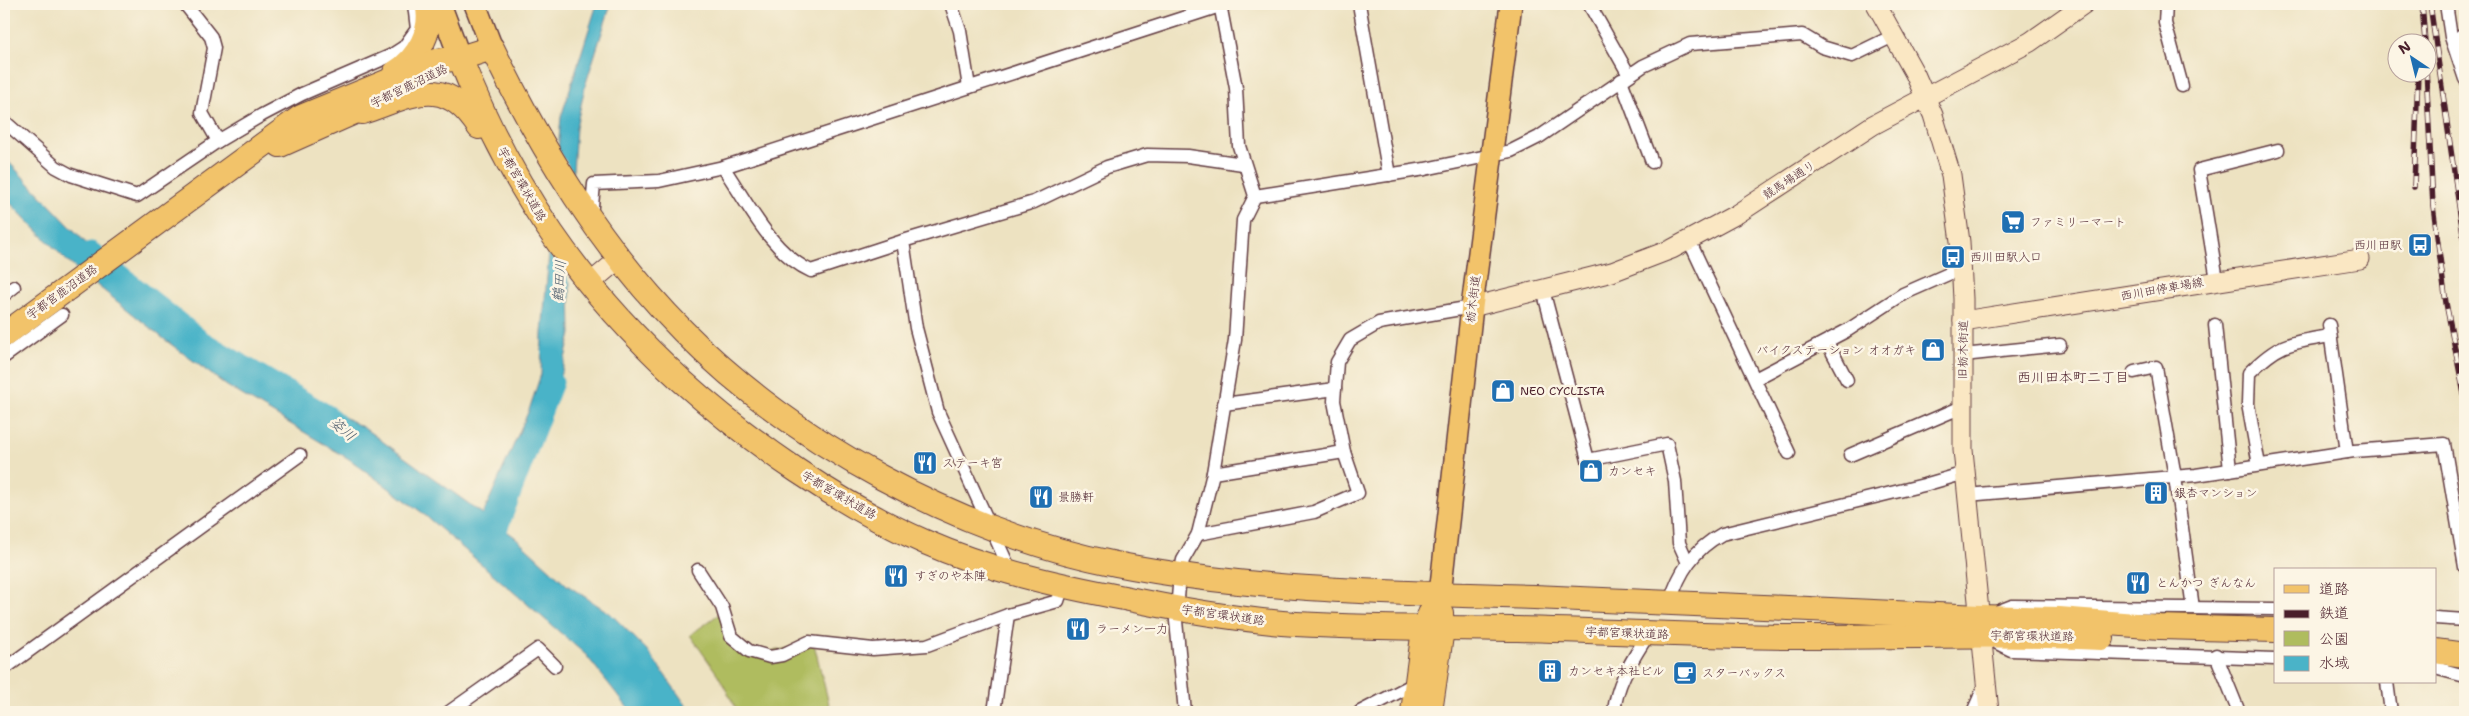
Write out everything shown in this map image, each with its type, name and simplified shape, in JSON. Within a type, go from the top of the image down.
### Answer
[{"type":"highway","points":[[365,90],[403,68],[421,48],[430,16],[427,4]]},
{"type":"highway","points":[[460,58],[492,48]]},
{"type":"highway","name":"宇都宮環状道路","points":[[492,48],[546,152],[591,219],[620,258],[684,332],[714,360],[777,410],[854,462],[907,490],[990,527],[1043,545],[1113,563],[1180,575],[1294,586],[1440,594],[1670,602],[1981,626],[2081,637],[2274,645]]},
{"type":"highway","name":"宇都宮鹿沼道路","points":[[4,335],[301,117],[437,61],[460,58]]},
{"type":"highway","name":"宇都宮鹿沼道路","points":[[217,178],[299,136],[338,120],[439,72],[460,58]]},
{"type":"highway","name":"宇都宮環状道路","points":[[460,58],[474,94],[510,168],[543,223],[585,279],[636,337],[669,369],[714,410],[761,446],[836,494],[922,541],[1012,574],[1177,609],[1282,623],[1433,629],[1722,636],[1981,626],[2059,619],[2160,627],[2274,630]]},
{"type":"highway","points":[[338,120],[417,94],[437,93],[461,103],[510,168]]},
{"type":"highway","name":"栃木街道","points":[[1413,712],[1416,684],[1433,629],[1440,594]]},
{"type":"highway","name":"栃木街道","points":[[1430,712],[1433,629]]},
{"type":"highway","points":[[2436,637],[2465,641]]},
{"type":"highway","points":[[2436,651],[2465,655]]},
{"type":"main road","name":"宇都宮環状道路","points":[[440,4],[460,58]]},
{"type":"main road","name":"宇都宮環状道路","points":[[475,4],[492,48]]},
{"type":"main road","name":"栃木街道","points":[[1440,594],[1472,307],[1511,4]]},
{"type":"street","points":[[185,4],[211,37],[214,48],[202,114],[218,141]]},
{"type":"street","points":[[4,121],[56,167],[71,175],[136,196],[218,141],[302,94],[390,56],[404,47],[417,29],[414,4]]},
{"type":"street","points":[[951,4],[960,31],[968,87]]},
{"type":"street","points":[[1360,4],[1389,175]]},
{"type":"street","points":[[1589,4],[1625,78],[1652,162]]},
{"type":"street","name":"旧栃木街道","points":[[1876,4],[1925,97],[1939,134],[1951,175],[1962,268],[1964,321],[1962,407],[1965,473],[1989,712]]},
{"type":"street","name":"競馬場通り","points":[[1472,307],[1612,272],[1689,240],[1737,214],[1873,125],[2030,42],[2084,4]]},
{"type":"street","points":[[2166,4],[2165,23],[2182,86]]},
{"type":"street","points":[[2446,4],[2459,43],[2465,79]]},
{"type":"street","points":[[591,219],[594,184],[659,181],[723,167],[1223,5],[1236,88],[1239,146],[1243,164],[1255,196],[1243,220],[1235,340],[1212,473],[1198,534],[1183,560],[1180,575],[1177,609],[1185,712]]},
{"type":"street","points":[[2459,43],[2465,32]]},
{"type":"street","points":[[1255,196],[1389,175],[1511,151],[1539,137],[1643,66],[1690,44],[1802,35],[1822,47],[1852,56],[1894,35]]},
{"type":"street","points":[[2217,280],[2199,170],[2278,150]]},
{"type":"street","points":[[723,167],[777,246],[798,265],[811,271],[902,240],[1034,202],[1107,167],[1147,155],[1188,156],[1243,164]]},
{"type":"street","points":[[902,240],[916,328],[938,412],[1012,574]]},
{"type":"street","points":[[1689,240],[1789,453]]},
{"type":"street","points":[[585,279],[620,258]]},
{"type":"street","name":"西川田停車場線","points":[[1964,321],[2360,259]]},
{"type":"street","points":[[1755,379],[1827,342],[1903,294],[1962,268]]},
{"type":"street","points":[[1543,290],[1588,460],[1667,444],[1675,481],[1679,543],[1688,563]]},
{"type":"street","points":[[1198,534],[1314,512],[1358,493],[1344,452],[1334,401],[1337,362],[1350,340],[1379,323],[1472,307]]},
{"type":"street","points":[[4,357],[62,315]]},
{"type":"street","points":[[2215,325],[2230,470]]},
{"type":"street","points":[[2259,465],[2248,404],[2249,374],[2266,356],[2288,343],[2329,330],[2347,452]]},
{"type":"street","points":[[1827,342],[1847,380]]},
{"type":"street","points":[[1963,355],[2060,345]]},
{"type":"street","points":[[2134,372],[2156,367],[2175,477],[2193,608]]},
{"type":"street","points":[[1224,404],[1335,389]]},
{"type":"street","points":[[1850,455],[1962,407]]},
{"type":"street","points":[[1967,494],[2175,477],[2347,452],[2444,444],[2465,567]]},
{"type":"street","points":[[1212,473],[1344,452]]},
{"type":"street","points":[[4,669],[300,455]]},
{"type":"street","points":[[1670,602],[1679,576],[1700,548],[1733,530],[1924,485],[1965,473]]},
{"type":"street","points":[[698,570],[722,607],[731,636],[749,651],[770,657],[782,655],[809,642],[873,650],[927,645],[1008,615],[1058,601],[1063,586]]},
{"type":"street","points":[[2274,609],[2012,606],[1981,626],[2011,650],[2274,658]]},
{"type":"street","points":[[994,712],[1008,615]]},
{"type":"street","points":[[2436,618],[2465,620]]},
{"type":"street","points":[[1614,712],[1616,693],[1623,675],[1649,633]]},
{"type":"street","points":[[449,712],[538,649],[555,666]]},
{"type":"street","points":[[2216,655],[2239,712]]},
{"type":"street","points":[[2436,668],[2465,676]]},
{"type":"street","points":[[1360,712],[1416,684]]},
{"type":"street","points":[[2387,684],[2392,712]]},
{"type":"street","points":[[1974,712],[1985,685]]},
{"type":"green space","points":[[719,614],[749,655],[814,644],[831,712],[738,712],[718,675],[690,635]]},
{"type":"water","points":[[597,4],[611,4],[586,83],[576,127],[569,231],[571,334],[562,371],[509,477],[499,507],[497,524],[515,537],[567,585],[611,614],[647,650],[691,712],[631,712],[586,655],[420,511],[349,459],[227,386],[164,339],[68,262],[4,197],[4,157],[130,289],[187,334],[249,377],[296,402],[337,413],[364,428],[483,514],[529,410],[541,374],[542,333],[561,117]]},
{"type":"pier","points":[[556,146],[575,177],[572,231],[573,285],[547,250]]},
{"type":"waterway","name":"姿川","points":[[91,252],[200,340],[327,415],[336,423]]},
{"type":"waterway","name":"鶴田川","points":[[488,553],[553,382]]},
{"type":"railway","points":[[2422,4],[2424,32]]},
{"type":"railway","points":[[2430,4],[2465,248]]},
{"type":"railway","points":[[2414,187],[2418,82]]},
{"type":"railway","points":[[2427,82],[2433,206],[2446,303],[2465,399]]},
{"type":"place","name":"ファミリーマート","points":[[2013,222]]},
{"type":"place","name":"西川田駅","points":[[2420,245]]},
{"type":"place","name":"西川田駅入口","points":[[1953,257]]},
{"type":"place","name":"バイクステーション オオガキ","points":[[1933,350]]},
{"type":"place","name":"NEO CYCLISTA","points":[[1503,391]]},
{"type":"place","name":"ステーキ宮","points":[[925,463]]},
{"type":"place","name":"カンセキ","points":[[1591,471]]},
{"type":"place","name":"銀杏マンション","points":[[2156,493]]},
{"type":"place","name":"景勝軒","points":[[1041,497]]},
{"type":"place","name":"すぎのや本陣","points":[[896,576]]},
{"type":"place","name":"とんかつ ぎんなん","points":[[2138,583]]},
{"type":"place","name":"ラーメン一力","points":[[1078,629]]},
{"type":"place","name":"カンセキ本社ビル","points":[[1550,671]]},
{"type":"place","name":"スターバックス","points":[[1685,673]]},
{"type":"district","name":"西川田本町二丁目","points":[[2073,377]]}]
